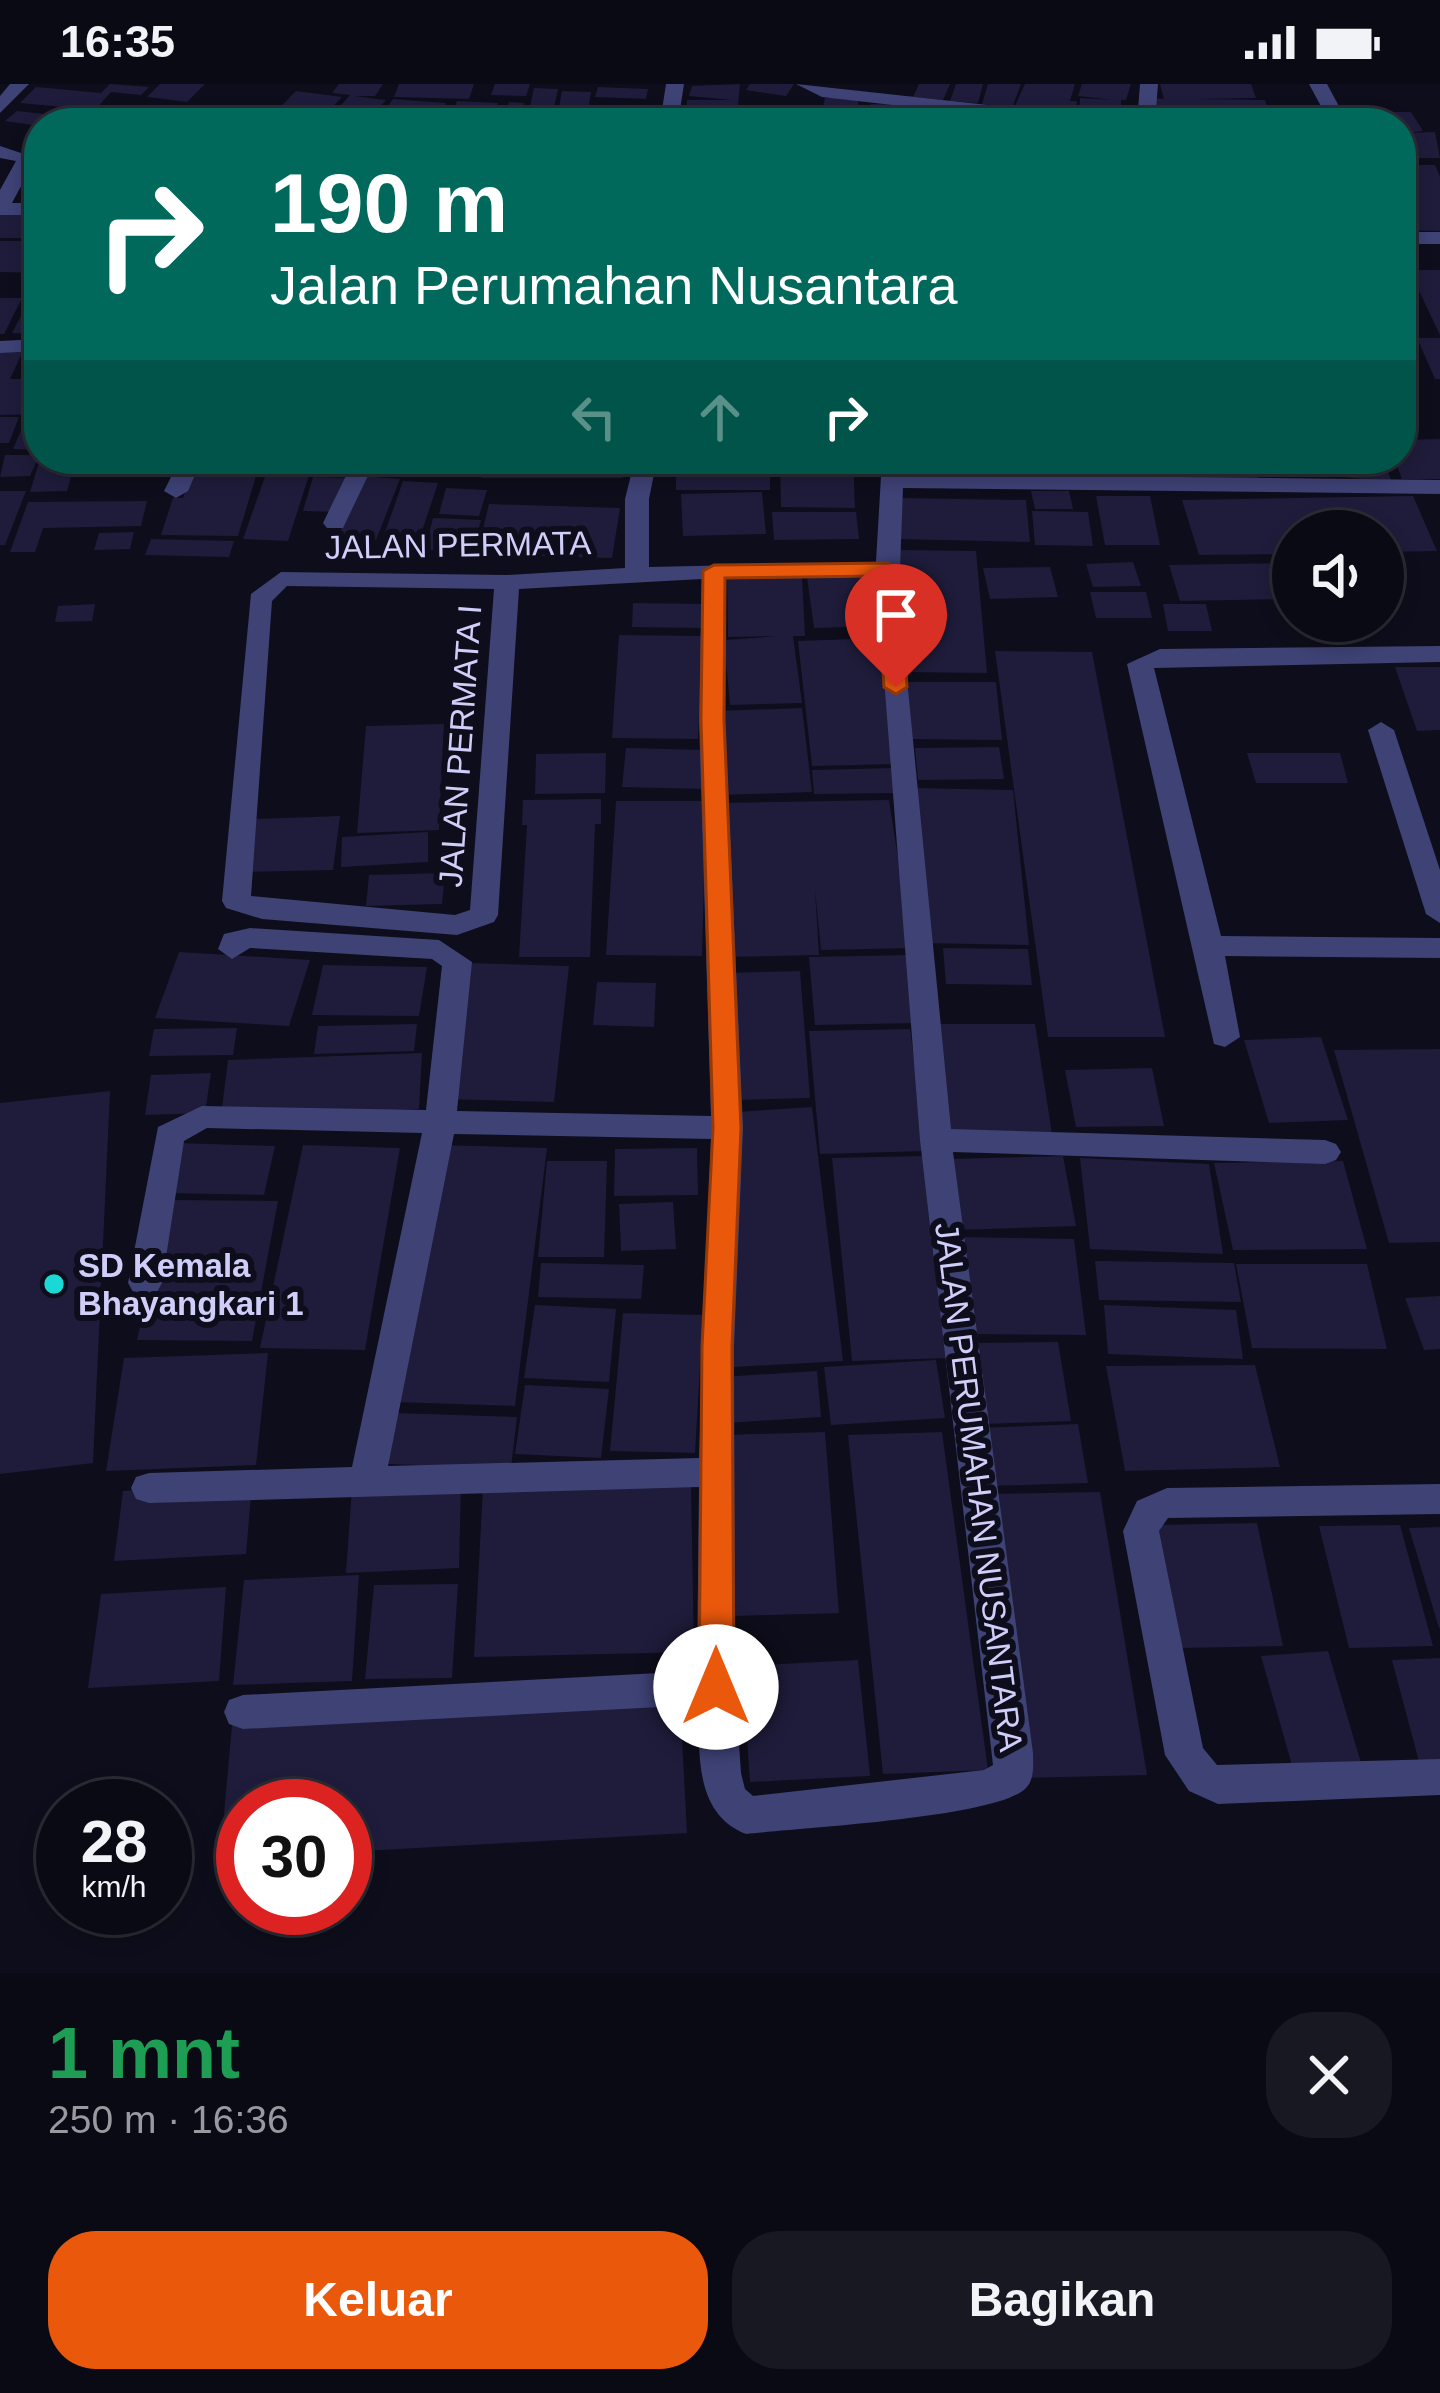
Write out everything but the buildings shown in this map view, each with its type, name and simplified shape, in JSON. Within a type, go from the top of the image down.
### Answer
[{"type":"street","points":[[0,108],[20,84]]},
{"type":"street","points":[[805,84],[822,92],[965,108]]},
{"type":"street","points":[[0,209],[24,164]]},
{"type":"street","points":[[176,490],[184,474]]},
{"type":"street","points":[[335,523],[357,474]]},
{"type":"street","points":[[637,574],[637,499],[643,474]]},
{"type":"street","name":"JALAN PERUMAHAN NUSANTARA","points":[[714,571],[712,719],[727,1128],[717,1347],[716,1687],[722,1773],[728,1798],[746,1815],[990,1788],[1013,1774],[936,1140],[889,558],[891,474]]},
{"type":"street","points":[[1020,474],[1440,487]]},
{"type":"street","points":[[714,571],[889,558]]},
{"type":"street","name":"JALAN PERMATA","points":[[484,915],[458,925],[262,910],[236,902],[260,599],[281,579],[507,582],[714,571]]},
{"type":"street","name":"JALAN PERMATA I","points":[[484,915],[507,582]]},
{"type":"street","points":[[1225,1037],[1209,946],[1140,664],[1160,657],[1440,654]]},
{"type":"street","points":[[1382,730],[1440,914]]},
{"type":"street","points":[[232,949],[234,941],[250,938],[440,950],[451,956],[458,972],[440,1123],[367,1480]]},
{"type":"street","points":[[1209,946],[1440,948]]},
{"type":"street","points":[[145,1283],[169,1136],[182,1124],[202,1118],[727,1128]]},
{"type":"street","points":[[936,1140],[1325,1152]]},
{"type":"street","points":[[149,1488],[717,1472]]},
{"type":"street","points":[[1440,1499],[1167,1503],[1145,1516],[1142,1531],[1185,1755],[1203,1778],[1218,1786],[1440,1777]]},
{"type":"street","points":[[243,1712],[716,1687]]},
{"type":"place","name":"SD Kemala Bhayangkari 1","points":[[54,1284]]},
{"type":"route","points":[[716,1687],[717,1347],[727,1128],[712,719],[714,571],[888,569],[896,687]]}]
